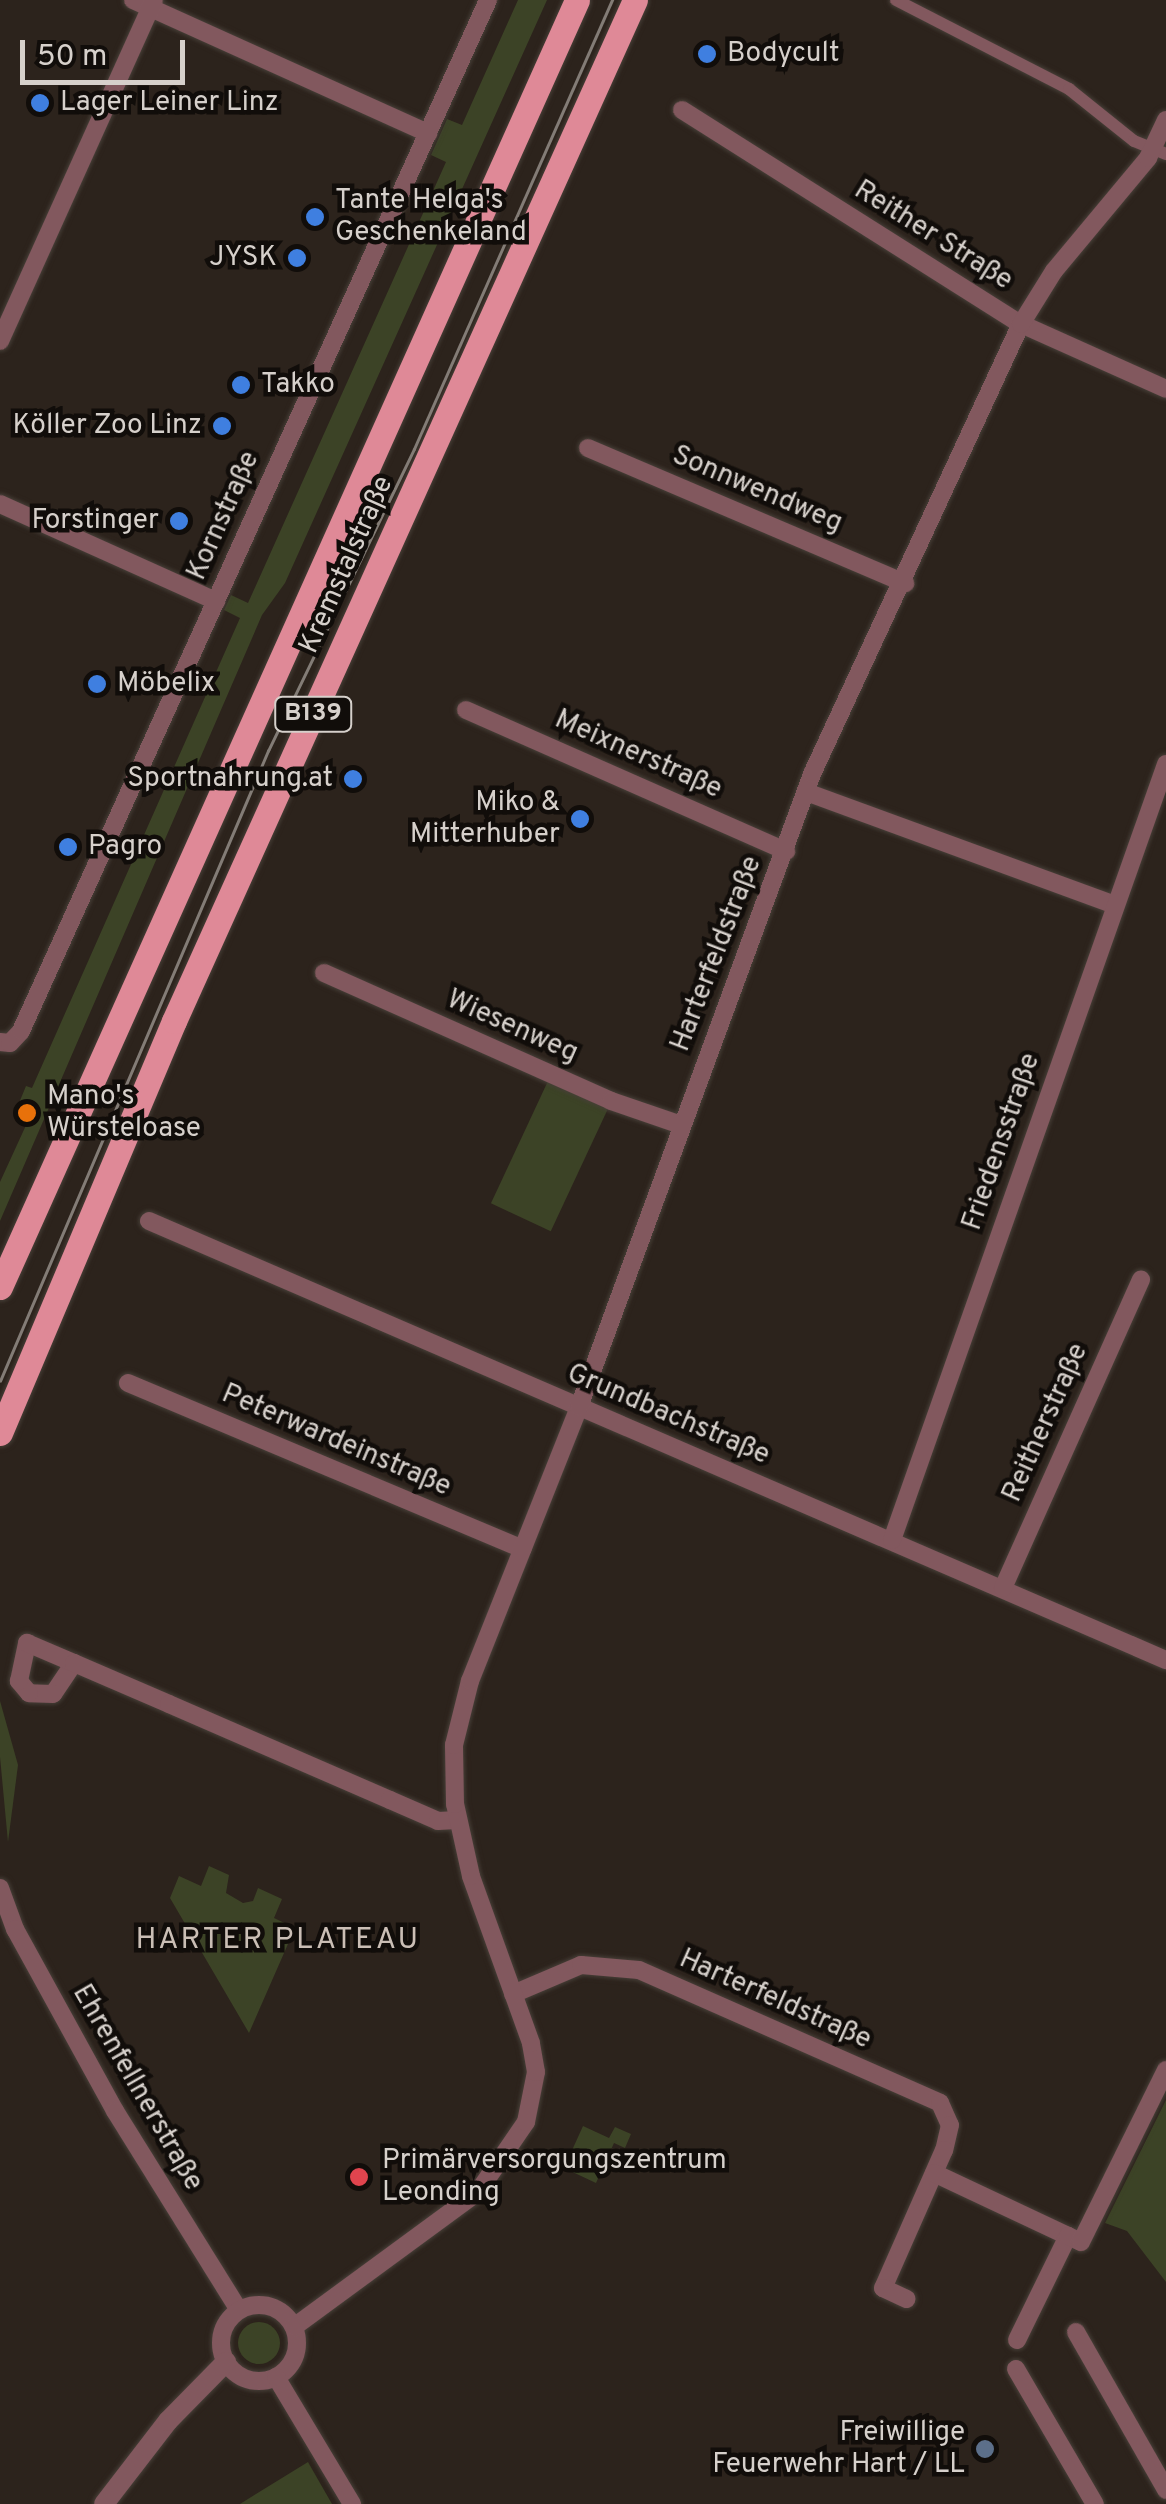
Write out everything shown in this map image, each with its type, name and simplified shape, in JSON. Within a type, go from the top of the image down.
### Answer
[{"type":"main road","name":"Kremstalstraße","points":[[0,1286],[576,0]]},
{"type":"main road","name":"Kremstalstraße","points":[[0,1433],[174,1021],[635,0]]},
{"type":"street","name":"Kornstraße","points":[[0,1042],[10,1043],[21,1031],[488,0]]},
{"type":"street","points":[[896,0],[1070,90],[1155,154]]},
{"type":"street","points":[[916,0],[929,17]]},
{"type":"street","points":[[0,341],[145,3],[428,134]]},
{"type":"street","name":"Reither Straße","points":[[682,110],[1022,324],[1166,388]]},
{"type":"street","name":"Harterfeldstraße","points":[[294,2327],[496,2172],[526,2122],[536,2072],[457,1820],[453,1778],[461,1713],[579,1407],[806,792],[1022,324],[1054,272],[1155,154],[1166,120]]},
{"type":"street","name":"Sonnwendweg","points":[[588,448],[905,583]]},
{"type":"street","points":[[0,504],[216,600]]},
{"type":"street","name":"Meixnerstraße","points":[[466,710],[786,851]]},
{"type":"street","name":"Friedensstraße","points":[[892,1540],[1166,764]]},
{"type":"street","points":[[806,792],[1114,905]]},
{"type":"street","name":"Wiesenweg","points":[[324,973],[611,1101],[680,1125]]},
{"type":"street","name":"Grundbachstraße","points":[[149,1221],[1166,1660]]},
{"type":"street","name":"Reitherstraße","points":[[1003,1588],[1141,1280]]},
{"type":"street","name":"Peterwardeinstraße","points":[[128,1382],[523,1549]]},
{"type":"street","points":[[74,1663],[438,1821],[457,1820]]},
{"type":"street","name":"Ehrenfellnerstraße","points":[[0,1888],[15,1929],[115,2111],[239,2310]]},
{"type":"street","name":"Harterfeldstraße","points":[[513,1994],[581,1965],[612,1963],[654,1976],[940,2103],[950,2125],[934,2174],[882,2288],[907,2299]]},
{"type":"street","points":[[934,2174],[1081,2242],[1166,2070]]},
{"type":"street","points":[[1017,2340],[1068,2236]]},
{"type":"street","points":[[274,2308],[294,2327],[295,2354],[276,2377],[247,2379],[226,2362],[223,2330],[239,2310],[274,2308]]},
{"type":"street","points":[[1076,2332],[1166,2490]]},
{"type":"street","points":[[104,2504],[168,2420],[226,2362]]},
{"type":"street","points":[[1016,2369],[1096,2504]]},
{"type":"street","points":[[276,2377],[352,2504]]},
{"type":"green space","points":[[518,0],[547,0],[285,583],[262,615],[0,1221],[0,1182],[33,1110],[19,1103],[26,1086],[32,1088],[240,618],[224,610],[231,595],[248,603],[446,162],[431,155],[447,119],[462,125]]},
{"type":"green space","points":[[548,1081],[608,1109],[551,1231],[491,1203]]},
{"type":"green space","points":[[0,1701],[18,1765],[8,1842],[0,1757]]},
{"type":"green space","points":[[209,1866],[229,1875],[226,1893],[243,1903],[253,1901],[258,1888],[282,1899],[274,1918],[295,1928],[249,2033],[170,1898],[179,1876],[201,1886]]},
{"type":"green space","points":[[1166,2100],[1166,2282],[1127,2231],[1105,2223]]},
{"type":"green space","points":[[583,2126],[609,2138],[615,2127],[631,2134],[625,2148],[614,2143],[596,2183],[564,2168]]},
{"type":"green space","points":[[259,2322],[274,2328],[280,2343],[274,2358],[259,2364],[244,2358],[238,2343],[244,2328]]},
{"type":"green space","points":[[308,2462],[332,2504],[240,2504]]},
{"type":"tram line","points":[[0,1381],[268,751],[414,449],[612,0]]},
{"type":"place","name":"Bodycult","points":[[707,54]]},
{"type":"place","name":"Lager Leiner Linz","points":[[40,103]]},
{"type":"place","name":"Tante Helga's Geschenkeland","points":[[315,217]]},
{"type":"place","name":"JYSK","points":[[297,258]]},
{"type":"place","name":"Takko","points":[[241,385]]},
{"type":"place","name":"Köller Zoo Linz","points":[[222,426]]},
{"type":"place","name":"Forstinger","points":[[179,521]]},
{"type":"place","name":"Möbelix","points":[[97,684]]},
{"type":"place","name":"Sportnahrung.at","points":[[353,779]]},
{"type":"place","name":"Miko & Mitterhuber","points":[[580,819]]},
{"type":"place","name":"Pagro","points":[[68,847]]},
{"type":"place","name":"Mano's Würsteloase","points":[[27,1113]]},
{"type":"place","name":"Primärversorgungszentrum Leonding","points":[[359,2177]]},
{"type":"place","name":"Freiwillige Feuerwehr Hart / LL","points":[[985,2449]]},
{"type":"district","name":"HARTER PLATEAU","points":[[278,1941]]}]
